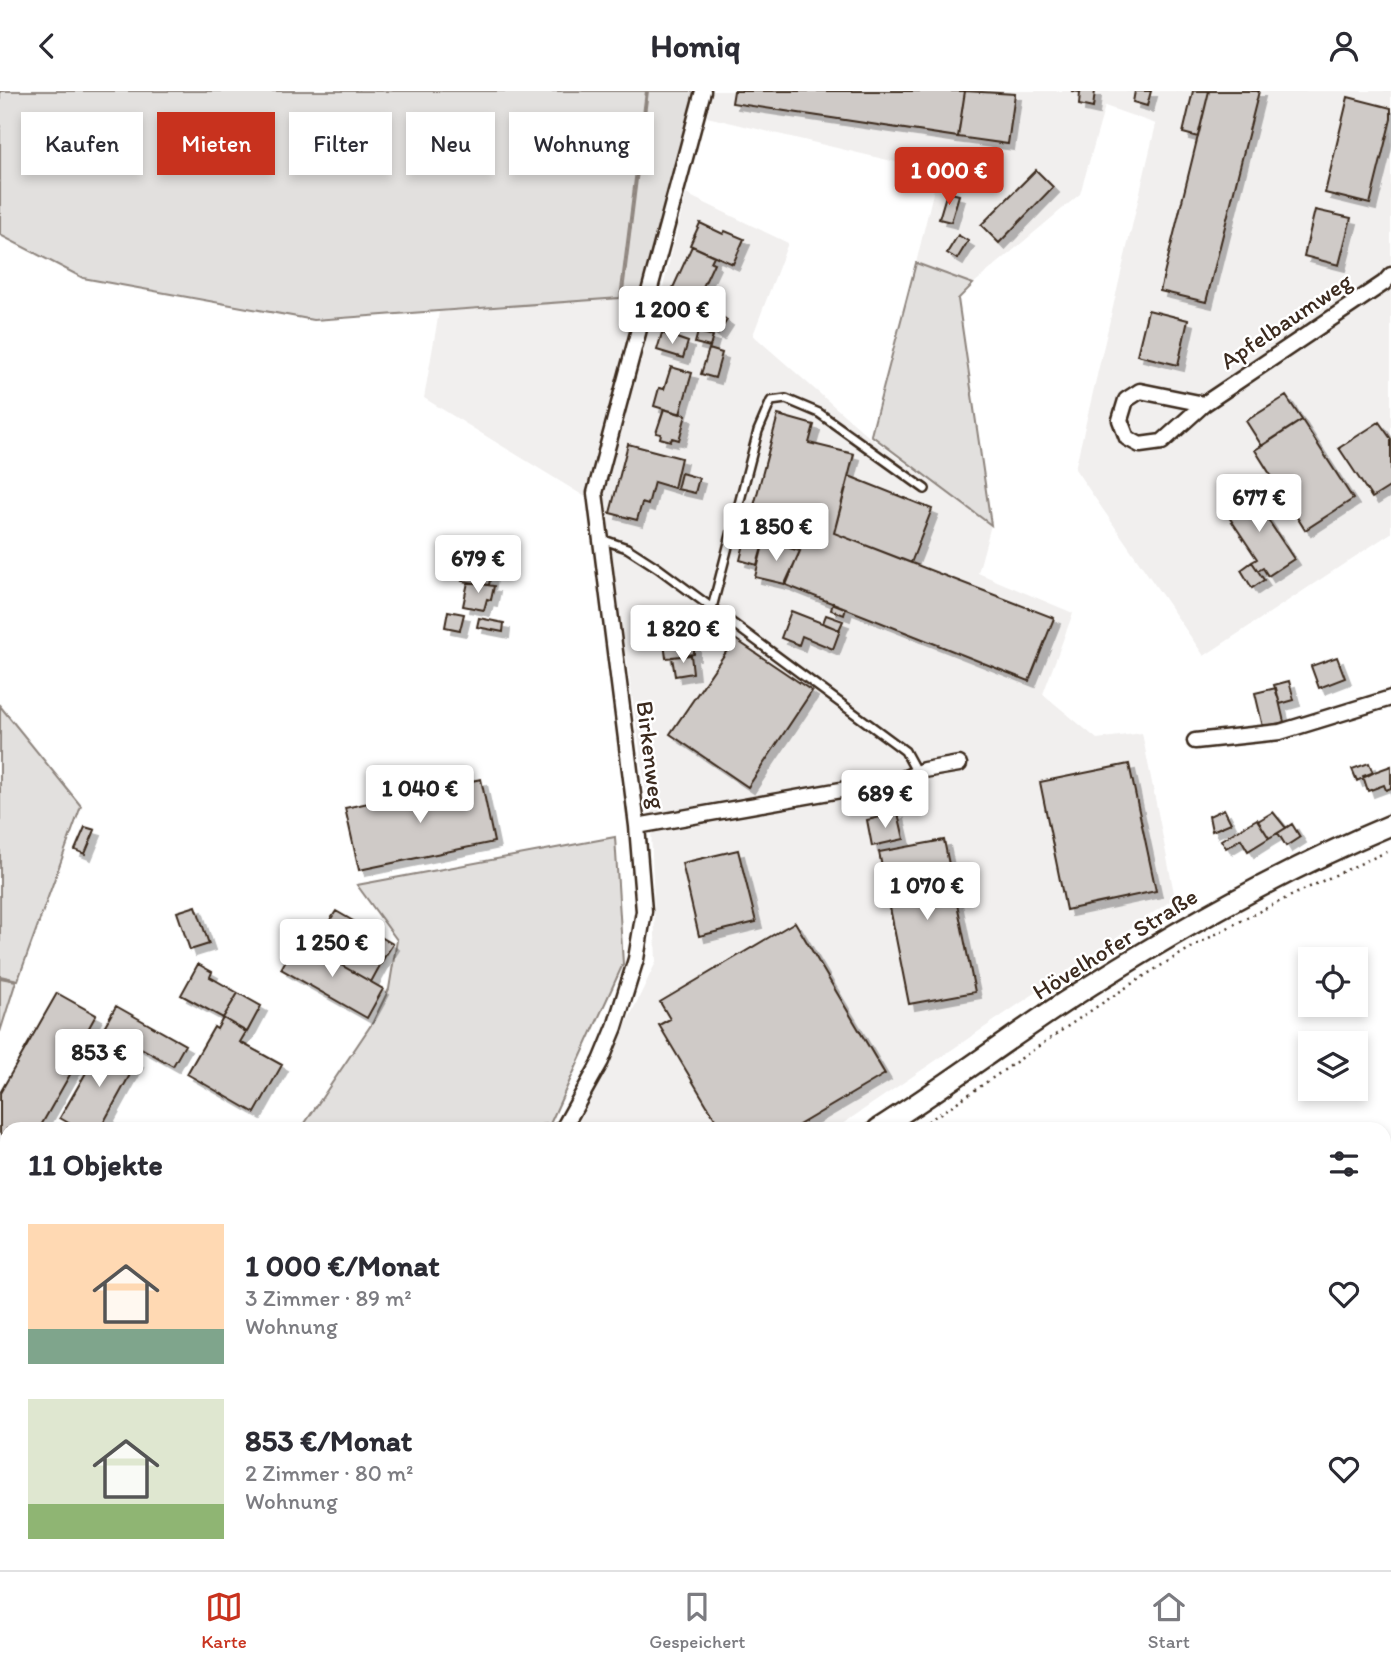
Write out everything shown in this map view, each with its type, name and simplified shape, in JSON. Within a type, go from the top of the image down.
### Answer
[{"type":"main road","name":"Hövelhofer Straße","points":[[888,1122],[1064,1002],[1179,931],[1296,867],[1391,825]]},
{"type":"street","name":"Birkenweg","points":[[567,1122],[601,1061],[615,1027],[636,959],[644,911],[637,827],[595,493],[703,91]]},
{"type":"street","name":"Apfelbaumweg","points":[[1204,404],[1140,391],[1126,400],[1120,420],[1126,438],[1140,445],[1162,442],[1204,404],[1384,283],[1391,275]]},
{"type":"street","points":[[1195,741],[1280,731],[1391,698]]},
{"type":"street","points":[[637,827],[903,779],[920,771],[959,764]]},
{"type":"lane","points":[[712,608],[758,431],[771,401],[786,399],[819,413],[925,489]]},
{"type":"lane","points":[[600,539],[627,548],[712,608],[905,751],[920,771]]},
{"type":"path","points":[[926,1122],[1087,1013],[1195,946],[1304,888],[1391,850]]},
{"type":"shaded area","points":[[0,91],[646,91],[643,112],[509,112],[509,175],[635,175],[620,298],[314,320],[83,278],[0,235]]},
{"type":"shaded area","points":[[648,91],[700,91],[648,296],[622,299],[638,175],[654,175],[654,112],[645,112]]},
{"type":"shaded area","points":[[713,91],[1391,91],[1391,533],[1204,656],[1075,469],[1156,124],[1105,106],[1080,194],[973,284],[916,263],[938,172],[707,117]]},
{"type":"shaded area","points":[[686,194],[788,243],[753,335],[868,436],[991,525],[978,573],[1073,613],[1043,694],[1097,739],[1142,733],[1175,898],[845,1122],[579,1122],[656,962],[651,827],[605,509],[424,398],[439,312],[661,296]]},
{"type":"shaded area","points":[[916,263],[973,284],[958,299],[991,525],[871,435]]},
{"type":"shaded area","points":[[0,706],[81,806],[18,980],[0,976]]},
{"type":"shaded area","points":[[615,837],[623,964],[551,1122],[306,1122],[373,1022],[389,989],[397,940],[357,885]]},
{"type":"shaded area","points":[[0,978],[16,981],[0,1032]]},
{"type":"building","points":[[734,91],[965,91],[958,137],[732,103]]},
{"type":"building","points":[[965,91],[1015,94],[1008,144],[958,137]]},
{"type":"building","points":[[1071,91],[1095,91],[1093,108],[1079,105],[1080,92]]},
{"type":"building","points":[[1135,91],[1151,91],[1147,106],[1133,102]]},
{"type":"building","points":[[1193,91],[1209,91],[1198,137],[1183,133]]},
{"type":"building","points":[[1209,91],[1259,91],[1206,302],[1160,291]]},
{"type":"building","points":[[1348,97],[1391,108],[1391,119],[1370,204],[1325,193]]},
{"type":"building","points":[[1036,170],[1053,187],[999,243],[981,225]]},
{"type":"building","points":[[947,192],[959,195],[951,222],[939,219]]},
{"type":"building","points":[[1315,210],[1351,218],[1339,265],[1304,256]]},
{"type":"building","points":[[700,223],[723,234],[725,231],[744,239],[733,264],[690,245]]},
{"type":"building","points":[[958,235],[968,241],[957,259],[947,253]]},
{"type":"building","points":[[692,246],[714,256],[711,262],[714,263],[696,302],[672,290]]},
{"type":"building","points":[[704,304],[727,320],[718,334],[695,318]]},
{"type":"building","points":[[1148,310],[1188,320],[1178,365],[1137,355]]},
{"type":"building","points":[[698,332],[713,336],[710,347],[695,343]]},
{"type":"building","points":[[662,333],[688,342],[683,358],[657,350]]},
{"type":"building","points":[[709,349],[722,353],[715,378],[701,374]]},
{"type":"building","points":[[671,367],[692,373],[680,414],[654,406],[659,388],[664,389]]},
{"type":"building","points":[[1286,396],[1302,420],[1262,446],[1246,421]]},
{"type":"building","points":[[664,409],[686,415],[679,440],[660,438],[661,434],[656,433]]},
{"type":"building","points":[[778,415],[814,425],[809,443],[854,454],[834,533],[1054,618],[1029,681],[786,585],[800,551],[746,536]]},
{"type":"building","points":[[1302,420],[1353,499],[1305,530],[1255,450]]},
{"type":"building","points":[[1379,422],[1391,439],[1391,486],[1372,498],[1339,448]]},
{"type":"building","points":[[628,444],[681,458],[674,488],[654,482],[648,505],[642,503],[637,520],[610,513]]},
{"type":"building","points":[[681,473],[699,478],[695,493],[677,489]]},
{"type":"building","points":[[849,476],[932,509],[911,563],[834,533]]},
{"type":"building","points":[[1249,491],[1294,559],[1268,576],[1263,568],[1258,571],[1252,562],[1257,559],[1223,508]]},
{"type":"building","points":[[746,536],[764,540],[757,565],[740,560]]},
{"type":"building","points":[[764,541],[800,551],[785,584],[755,577]]},
{"type":"building","points":[[468,559],[489,563],[489,585],[462,581]]},
{"type":"building","points":[[1252,562],[1264,580],[1252,588],[1241,570]]},
{"type":"building","points":[[468,582],[494,586],[491,600],[487,599],[484,610],[463,606]]},
{"type":"building","points":[[833,603],[846,608],[844,615],[831,610]]},
{"type":"building","points":[[448,611],[464,614],[460,630],[445,627]]},
{"type":"building","points":[[791,611],[840,630],[833,649],[802,636],[799,645],[781,638]]},
{"type":"building","points":[[826,615],[843,621],[839,630],[823,623]]},
{"type":"building","points":[[479,618],[504,623],[503,632],[477,627]]},
{"type":"building","points":[[682,628],[683,633],[694,632],[694,654],[666,658],[663,636],[668,636],[667,630]]},
{"type":"building","points":[[735,639],[812,691],[748,787],[670,734]]},
{"type":"building","points":[[691,655],[693,673],[675,676],[672,657]]},
{"type":"building","points":[[1337,657],[1345,678],[1319,688],[1311,666]]},
{"type":"building","points":[[1289,681],[1294,700],[1280,704],[1274,685]]},
{"type":"building","points":[[1276,688],[1284,722],[1263,727],[1255,693]]},
{"type":"building","points":[[1369,763],[1373,773],[1357,781],[1352,769]]},
{"type":"building","points":[[1129,764],[1156,891],[1066,910],[1040,782]]},
{"type":"building","points":[[1391,766],[1391,788],[1386,790],[1384,785],[1368,791],[1363,776]]},
{"type":"building","points":[[481,779],[494,842],[359,870],[345,808]]},
{"type":"building","points":[[1224,809],[1231,823],[1212,831],[1209,816]]},
{"type":"building","points":[[1273,812],[1286,828],[1269,838],[1258,821]]},
{"type":"building","points":[[898,813],[904,839],[872,846],[867,820]]},
{"type":"building","points":[[1257,819],[1269,838],[1248,851],[1241,839],[1226,848],[1221,840]]},
{"type":"building","points":[[1292,824],[1300,837],[1286,846],[1278,833]]},
{"type":"building","points":[[85,827],[95,830],[85,854],[75,850]]},
{"type":"building","points":[[944,840],[975,992],[909,1004],[879,852]]},
{"type":"building","points":[[738,850],[756,922],[699,936],[682,863]]},
{"type":"building","points":[[196,906],[209,944],[190,950],[177,912]]},
{"type":"building","points":[[336,911],[393,944],[384,958],[327,925]]},
{"type":"building","points":[[795,922],[885,1074],[804,1122],[717,1122],[659,1025],[670,1019],[660,1002]]},
{"type":"building","points":[[325,923],[384,958],[371,982],[311,948]]},
{"type":"building","points":[[297,940],[383,989],[367,1018],[281,969]]},
{"type":"building","points":[[198,964],[212,972],[210,977],[238,993],[223,1018],[181,995]]},
{"type":"building","points":[[57,993],[96,1015],[86,1033],[92,1036],[43,1122],[0,1122],[0,1093]]},
{"type":"building","points":[[238,993],[261,1006],[247,1032],[223,1018]]},
{"type":"building","points":[[116,1006],[185,1045],[173,1066],[104,1027]]},
{"type":"building","points":[[223,1018],[246,1032],[240,1042],[282,1065],[255,1113],[187,1074],[214,1027],[217,1029]]},
{"type":"building","points":[[103,1043],[137,1062],[104,1122],[67,1122],[60,1118]]}]
